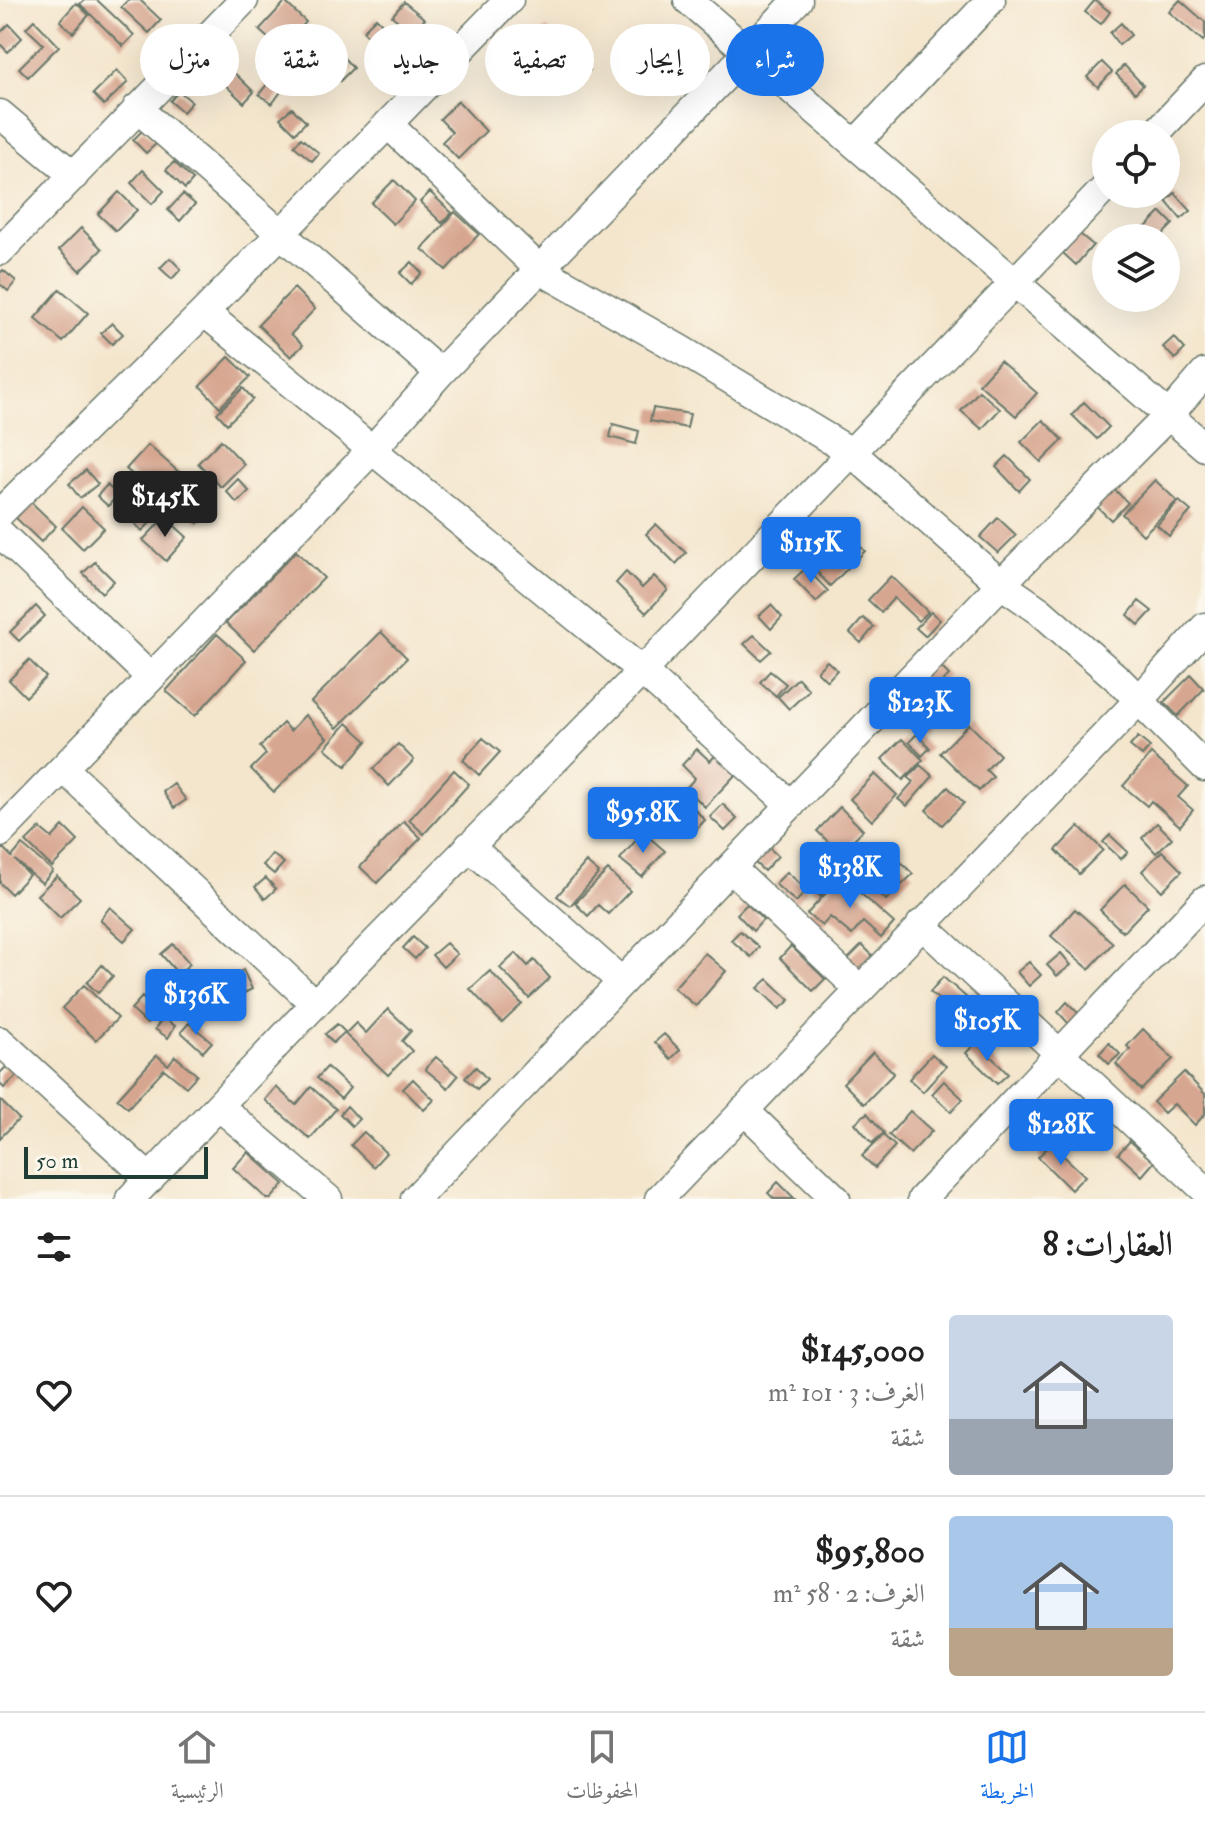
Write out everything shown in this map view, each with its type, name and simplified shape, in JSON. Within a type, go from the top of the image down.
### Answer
[{"type":"street","points":[[0,251],[244,0]]},
{"type":"street","points":[[0,513],[204,312],[509,0]]},
{"type":"street","points":[[688,0],[726,33]]},
{"type":"street","points":[[776,24],[798,0]]},
{"type":"street","points":[[855,144],[991,0]]},
{"type":"street","points":[[0,833],[372,450],[440,373],[726,77]]},
{"type":"street","points":[[1168,120],[1205,81]]},
{"type":"street","points":[[799,96],[1205,447]]},
{"type":"street","points":[[137,108],[440,373]]},
{"type":"street","points":[[0,114],[74,176]]},
{"type":"street","points":[[389,125],[539,269],[851,452],[1001,584],[1040,611],[1139,700],[1205,767]]},
{"type":"street","points":[[0,1041],[140,1189],[1092,201]]},
{"type":"street","points":[[204,312],[642,671],[791,805]]},
{"type":"street","points":[[415,1199],[1001,584],[1169,415],[1205,373]]},
{"type":"street","points":[[0,533],[150,677]]},
{"type":"street","points":[[659,1199],[1139,700],[1205,627]]},
{"type":"street","points":[[64,769],[315,1004]]},
{"type":"street","points":[[469,846],[622,982]]},
{"type":"street","points":[[731,868],[859,989]]},
{"type":"street","points":[[922,1199],[1205,900]]},
{"type":"street","points":[[921,924],[1200,1191]]},
{"type":"street","points":[[220,1107],[328,1199]]},
{"type":"street","points":[[744,1110],[836,1199]]},
{"type":"building","points":[[84,0],[97,0],[134,35],[123,46],[80,4]]},
{"type":"building","points":[[128,0],[140,0],[161,20],[157,24],[140,25],[121,7]]},
{"type":"building","points":[[1095,0],[1110,12],[1101,24],[1085,12]]},
{"type":"building","points":[[1180,0],[1205,22],[1203,41],[1169,12]]},
{"type":"building","points":[[285,2],[306,22],[304,24],[265,24]]},
{"type":"building","points":[[404,2],[425,19],[420,24],[401,24],[392,16]]},
{"type":"building","points":[[76,3],[89,15],[73,33],[60,21]]},
{"type":"building","points":[[34,20],[59,46],[28,77],[19,68],[43,44],[26,28]]},
{"type":"building","points":[[1121,23],[1131,35],[1119,45],[1110,33]]},
{"type":"building","points":[[9,24],[22,38],[8,52],[0,44],[0,33]]},
{"type":"building","points":[[1102,62],[1112,72],[1098,87],[1087,77]]},
{"type":"building","points":[[1124,65],[1143,85],[1135,93],[1116,74]]},
{"type":"building","points":[[117,70],[128,82],[104,105],[93,94]]},
{"type":"building","points":[[239,78],[254,92],[244,103],[237,96]]},
{"type":"building","points":[[174,96],[185,96],[192,102],[183,112],[170,101]]},
{"type":"building","points":[[262,96],[278,96],[272,104]]},
{"type":"building","points":[[458,101],[486,131],[458,159],[442,142],[452,132],[440,119]]},
{"type":"building","points":[[292,108],[306,122],[295,133],[280,118]]},
{"type":"building","points":[[143,130],[156,144],[146,153],[133,140]]},
{"type":"building","points":[[301,138],[319,153],[312,161],[294,146]]},
{"type":"building","points":[[174,162],[193,180],[185,189],[166,170]]},
{"type":"building","points":[[143,170],[164,191],[152,204],[131,183]]},
{"type":"building","points":[[394,180],[415,201],[393,224],[371,203]]},
{"type":"building","points":[[119,192],[137,210],[116,231],[98,214]]},
{"type":"building","points":[[430,192],[452,213],[442,223],[420,202]]},
{"type":"building","points":[[183,194],[195,204],[180,221],[168,210]]},
{"type":"building","points":[[1180,199],[1191,211],[1181,219],[1172,208],[1180,208]]},
{"type":"building","points":[[455,212],[479,234],[446,270],[422,249]]},
{"type":"building","points":[[1161,212],[1173,224],[1149,224]]},
{"type":"building","points":[[81,228],[102,249],[80,271],[59,250]]},
{"type":"building","points":[[1080,234],[1092,244],[1076,265],[1063,253]]},
{"type":"building","points":[[170,258],[181,269],[172,279],[160,268]]},
{"type":"building","points":[[412,262],[422,273],[411,284],[400,273]]},
{"type":"building","points":[[3,270],[16,281],[8,291],[0,284]]},
{"type":"building","points":[[294,288],[315,309],[291,334],[303,345],[291,357],[258,325]]},
{"type":"building","points":[[60,289],[88,313],[63,342],[35,318]]},
{"type":"building","points":[[112,323],[123,334],[112,344],[101,333]]},
{"type":"building","points":[[1174,337],[1185,349],[1175,359],[1163,347]]},
{"type":"building","points":[[229,357],[250,377],[220,407],[200,386]]},
{"type":"building","points":[[1000,361],[1037,393],[1016,416],[979,384]]},
{"type":"building","points":[[243,388],[253,399],[227,424],[217,413]]},
{"type":"building","points":[[979,391],[1000,409],[982,429],[961,411]]},
{"type":"building","points":[[1084,402],[1109,427],[1097,439],[1072,415]]},
{"type":"building","points":[[653,408],[690,414],[687,428],[650,421]]},
{"type":"building","points":[[1043,420],[1063,440],[1041,462],[1021,442]]},
{"type":"building","points":[[613,424],[639,431],[636,444],[610,437]]},
{"type":"building","points":[[221,440],[244,464],[221,487],[198,463]]},
{"type":"building","points":[[148,445],[181,474],[159,498],[126,469]]},
{"type":"building","points":[[1007,456],[1030,479],[1019,491],[996,467]]},
{"type":"building","points":[[86,470],[98,484],[80,498],[69,484]]},
{"type":"building","points":[[238,479],[249,491],[237,503],[226,491]]},
{"type":"building","points":[[1155,480],[1177,501],[1143,535],[1122,514]]},
{"type":"building","points":[[1107,482],[1128,503],[1111,520],[1090,500]]},
{"type":"building","points":[[107,485],[118,495],[108,506],[97,496]]},
{"type":"building","points":[[193,490],[212,509],[198,523],[179,504]]},
{"type":"building","points":[[1179,501],[1191,511],[1169,536],[1157,525]]},
{"type":"building","points":[[31,502],[56,526],[41,542],[16,518]]},
{"type":"building","points":[[82,507],[104,528],[83,549],[62,528]]},
{"type":"building","points":[[147,508],[156,517],[142,531],[133,522]]},
{"type":"building","points":[[165,517],[187,537],[166,561],[143,540]]},
{"type":"building","points":[[998,518],[1016,535],[998,553],[980,537]]},
{"type":"building","points":[[656,524],[686,553],[676,564],[646,534]]},
{"type":"building","points":[[841,528],[865,551],[830,586],[816,571],[827,560],[818,552]]},
{"type":"building","points":[[296,551],[324,578],[254,650],[226,623]]},
{"type":"building","points":[[95,562],[114,581],[102,593],[83,573]]},
{"type":"building","points":[[806,568],[828,591],[816,602],[794,579]]},
{"type":"building","points":[[626,572],[642,588],[654,576],[668,590],[646,613],[616,583]]},
{"type":"building","points":[[891,576],[928,612],[918,621],[894,598],[881,612],[868,600]]},
{"type":"building","points":[[1139,601],[1152,611],[1139,625],[1128,615]]},
{"type":"building","points":[[771,605],[782,617],[771,629],[759,616]]},
{"type":"building","points":[[36,606],[45,616],[19,641],[10,632]]},
{"type":"building","points":[[931,612],[940,620],[925,636],[916,628]]},
{"type":"building","points":[[863,618],[874,627],[861,643],[850,633]]},
{"type":"building","points":[[381,632],[407,658],[337,728],[311,702]]},
{"type":"building","points":[[217,634],[246,660],[195,716],[166,691]]},
{"type":"building","points":[[754,635],[771,651],[761,660],[744,644]]},
{"type":"building","points":[[29,660],[46,677],[26,697],[9,680]]},
{"type":"building","points":[[827,661],[837,670],[827,681],[817,671]]},
{"type":"building","points":[[936,662],[949,675],[934,691],[920,678]]},
{"type":"building","points":[[770,671],[786,684],[776,696],[760,682]]},
{"type":"building","points":[[1191,675],[1204,689],[1178,716],[1164,702]]},
{"type":"building","points":[[798,678],[809,690],[789,709],[778,697]]},
{"type":"building","points":[[906,702],[930,722],[921,733],[897,712]]},
{"type":"building","points":[[305,715],[327,738],[274,792],[251,769],[266,754],[260,747],[283,723],[290,731]]},
{"type":"building","points":[[347,723],[367,741],[346,766],[325,748]]},
{"type":"building","points":[[969,724],[1000,755],[986,770],[993,777],[979,791],[940,753]]},
{"type":"building","points":[[917,734],[930,748],[922,756],[909,742]]},
{"type":"building","points":[[1138,737],[1150,747],[1142,756],[1130,746]]},
{"type":"building","points":[[483,738],[500,752],[479,775],[463,760]]},
{"type":"building","points":[[902,739],[923,760],[903,780],[882,759]]},
{"type":"building","points":[[398,744],[414,760],[389,786],[373,769]]},
{"type":"building","points":[[697,749],[710,761],[718,753],[738,772],[705,807],[686,788],[695,778],[682,765]]},
{"type":"building","points":[[1151,754],[1188,786],[1178,797],[1193,810],[1180,826],[1151,801],[1147,806],[1123,786]]},
{"type":"building","points":[[920,765],[933,776],[907,806],[898,799],[913,782],[908,778]]},
{"type":"building","points":[[454,770],[469,784],[424,834],[409,820]]},
{"type":"building","points":[[875,774],[897,795],[872,821],[850,799]]},
{"type":"building","points":[[174,784],[186,800],[174,808],[163,792]]},
{"type":"building","points":[[948,787],[964,803],[942,825],[926,810]]},
{"type":"building","points":[[687,801],[705,820],[695,831],[685,821],[672,834],[663,824]]},
{"type":"building","points":[[723,804],[737,819],[725,831],[710,817]]},
{"type":"building","points":[[840,807],[863,830],[840,853],[817,831]]},
{"type":"building","points":[[404,821],[421,838],[377,883],[360,867]]},
{"type":"building","points":[[1157,823],[1172,838],[1156,853],[1142,838]]},
{"type":"building","points":[[63,826],[78,841],[52,867],[26,842],[40,828],[52,838]]},
{"type":"building","points":[[1079,826],[1103,850],[1079,874],[1056,850]]},
{"type":"building","points":[[643,832],[665,851],[642,877],[620,859]]},
{"type":"building","points":[[1110,835],[1128,852],[1121,859],[1103,842]]},
{"type":"building","points":[[22,845],[53,871],[42,883],[15,860],[29,875],[11,894],[0,883],[0,851],[3,848],[12,857]]},
{"type":"building","points":[[767,846],[778,856],[764,871],[753,861]]},
{"type":"building","points":[[1162,851],[1182,871],[1162,891],[1142,871]]},
{"type":"building","points":[[892,853],[913,874],[886,900],[865,879]]},
{"type":"building","points":[[272,854],[284,863],[274,874],[263,865]]},
{"type":"building","points":[[586,862],[599,873],[570,906],[557,896]]},
{"type":"building","points":[[608,870],[630,891],[608,914],[598,905],[588,916],[575,903]]},
{"type":"building","points":[[787,872],[807,890],[796,902],[775,884]]},
{"type":"building","points":[[823,873],[833,881],[820,896],[811,888]]},
{"type":"building","points":[[57,876],[80,898],[60,918],[37,895]]},
{"type":"building","points":[[841,876],[894,923],[881,938],[863,922],[852,935],[830,917],[822,926],[807,914]]},
{"type":"building","points":[[266,878],[276,889],[265,899],[255,887]]},
{"type":"building","points":[[1125,884],[1148,906],[1123,932],[1100,910]]},
{"type":"building","points":[[747,904],[763,920],[753,931],[737,914]]},
{"type":"building","points":[[110,907],[135,929],[124,941],[100,920]]},
{"type":"building","points":[[1075,909],[1113,943],[1089,969],[1051,936]]},
{"type":"building","points":[[740,931],[759,947],[751,957],[731,940]]},
{"type":"building","points":[[413,937],[425,948],[415,959],[403,948]]},
{"type":"building","points":[[446,943],[457,954],[443,967],[432,955]]},
{"type":"building","points":[[173,944],[190,964],[178,974],[161,954]]},
{"type":"building","points":[[862,945],[877,960],[862,975],[847,960]]},
{"type":"building","points":[[791,946],[825,979],[813,991],[780,958]]},
{"type":"building","points":[[516,953],[528,966],[534,960],[550,978],[529,998],[500,968]]},
{"type":"building","points":[[705,953],[726,971],[696,1006],[674,988]]},
{"type":"building","points":[[1061,953],[1071,965],[1057,976],[1047,965]]},
{"type":"building","points":[[1029,962],[1041,975],[1029,986],[1017,972]]},
{"type":"building","points":[[102,965],[113,976],[98,993],[87,983]]},
{"type":"building","points":[[243,970],[252,989],[233,999],[223,980]]},
{"type":"building","points":[[490,971],[522,1004],[502,1023],[470,989]]},
{"type":"building","points":[[943,977],[966,997],[953,1012],[930,992]]},
{"type":"building","points":[[768,979],[790,1000],[780,1009],[758,988]]},
{"type":"building","points":[[84,985],[118,1018],[96,1040],[62,1008]]},
{"type":"building","points":[[142,997],[158,1013],[147,1024],[131,1009]]},
{"type":"building","points":[[972,998],[988,1019],[974,1030],[958,1009]]},
{"type":"building","points":[[1067,1002],[1079,1014],[1069,1024],[1058,1012]]},
{"type":"building","points":[[388,1009],[411,1031],[402,1041],[412,1051],[388,1075],[345,1034],[356,1023],[366,1033]]},
{"type":"building","points":[[163,1017],[175,1026],[168,1038],[155,1029]]},
{"type":"building","points":[[189,1023],[212,1042],[203,1052],[181,1032]]},
{"type":"building","points":[[337,1024],[345,1032],[333,1043],[325,1034]]},
{"type":"building","points":[[1143,1029],[1173,1059],[1141,1090],[1116,1064]]},
{"type":"building","points":[[664,1034],[680,1050],[671,1059],[655,1042]]},
{"type":"building","points":[[977,1042],[1008,1074],[997,1084],[966,1053]]},
{"type":"building","points":[[1109,1043],[1120,1054],[1109,1064],[1099,1054]]},
{"type":"building","points":[[873,1052],[894,1073],[864,1104],[843,1083]]},
{"type":"building","points":[[932,1054],[946,1066],[923,1092],[909,1079]]},
{"type":"building","points":[[157,1055],[168,1065],[175,1056],[197,1075],[186,1087],[164,1069],[128,1108],[117,1099]]},
{"type":"building","points":[[436,1057],[458,1076],[448,1088],[425,1069]]},
{"type":"building","points":[[8,1065],[18,1075],[4,1088],[0,1084],[0,1073]]},
{"type":"building","points":[[327,1067],[350,1088],[341,1099],[317,1078]]},
{"type":"building","points":[[476,1067],[487,1079],[477,1089],[465,1078]]},
{"type":"building","points":[[1184,1072],[1205,1094],[1205,1114],[1195,1125],[1174,1104],[1164,1113],[1153,1102]]},
{"type":"building","points":[[413,1079],[434,1100],[424,1110],[403,1089]]},
{"type":"building","points":[[944,1081],[963,1099],[951,1112],[932,1094]]},
{"type":"building","points":[[276,1087],[296,1105],[311,1087],[336,1109],[310,1139],[265,1100]]},
{"type":"building","points":[[0,1100],[19,1119],[0,1138]]},
{"type":"building","points":[[347,1106],[359,1119],[352,1126],[340,1114]]},
{"type":"building","points":[[910,1111],[932,1131],[910,1154],[889,1135]]},
{"type":"building","points":[[867,1113],[884,1133],[872,1143],[855,1123]]},
{"type":"building","points":[[364,1132],[386,1153],[373,1167],[351,1145]]},
{"type":"building","points":[[883,1135],[895,1146],[875,1168],[862,1156]]},
{"type":"building","points":[[1130,1141],[1154,1162],[1142,1176],[1118,1154]]},
{"type":"building","points":[[1051,1144],[1085,1176],[1071,1190],[1038,1157]]},
{"type":"building","points":[[248,1152],[284,1184],[271,1199],[267,1199],[233,1168]]},
{"type":"building","points":[[778,1182],[795,1199],[774,1199],[768,1193]]}]
